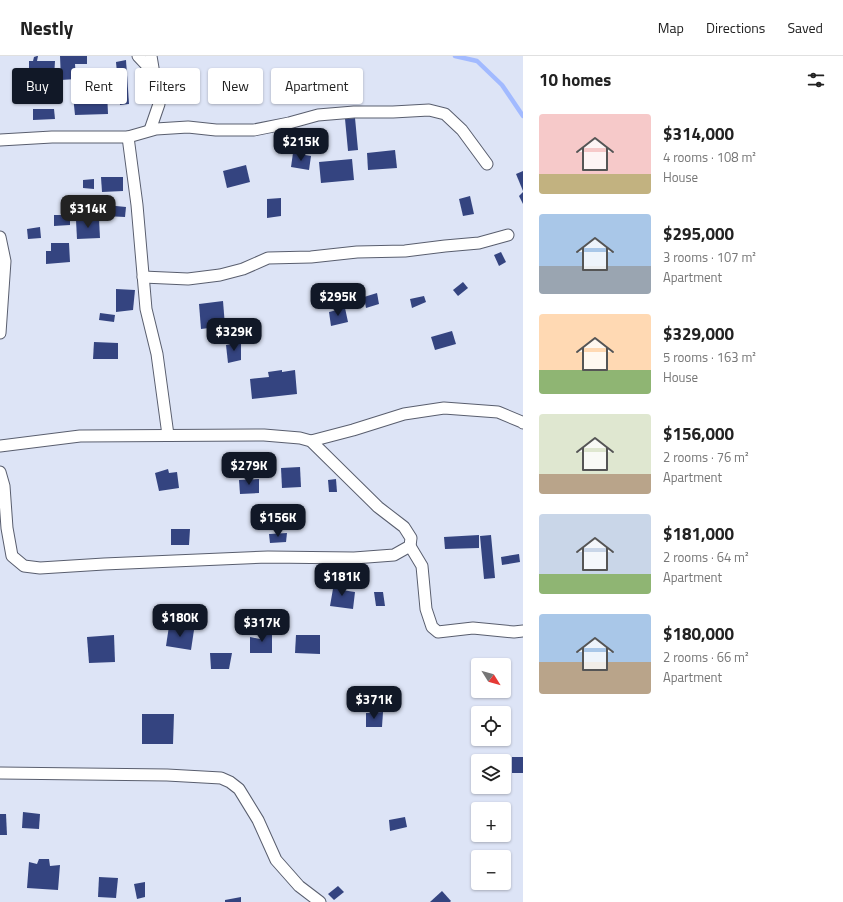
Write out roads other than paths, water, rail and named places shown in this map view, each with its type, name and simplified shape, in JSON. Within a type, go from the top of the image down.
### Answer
[{"type":"street","points":[[138,56],[149,68]]},
{"type":"street","points":[[151,56],[153,68]]},
{"type":"street","points":[[150,130],[160,104]]},
{"type":"street","points":[[0,140],[52,137],[128,137],[156,129],[188,127],[216,130],[254,130],[290,123],[318,115],[354,112],[428,110],[445,114],[462,130],[487,164]]},
{"type":"street","points":[[128,137],[137,205],[146,309],[157,354],[168,435]]},
{"type":"street","points":[[143,277],[188,279],[220,275],[244,269],[268,258],[312,257],[357,252],[405,251],[479,243],[508,234]]},
{"type":"street","points":[[0,236],[5,261],[0,333]]},
{"type":"street","points":[[311,442],[404,414],[444,408],[498,412],[523,423]]},
{"type":"street","points":[[0,446],[80,436],[264,435],[300,438],[311,442],[378,506],[404,527],[411,538],[410,546],[422,566],[426,609],[432,627],[438,632],[473,628],[514,632],[523,631]]},
{"type":"street","points":[[0,472],[4,486],[7,528],[12,556],[24,566],[40,568],[268,557],[354,558],[394,556],[410,546]]},
{"type":"street","points":[[0,772],[167,775],[221,778],[230,782],[239,789],[258,820],[276,860],[299,886],[320,902]]},
{"type":"waterway","points":[[455,56],[477,61],[502,85],[523,116]]}]
